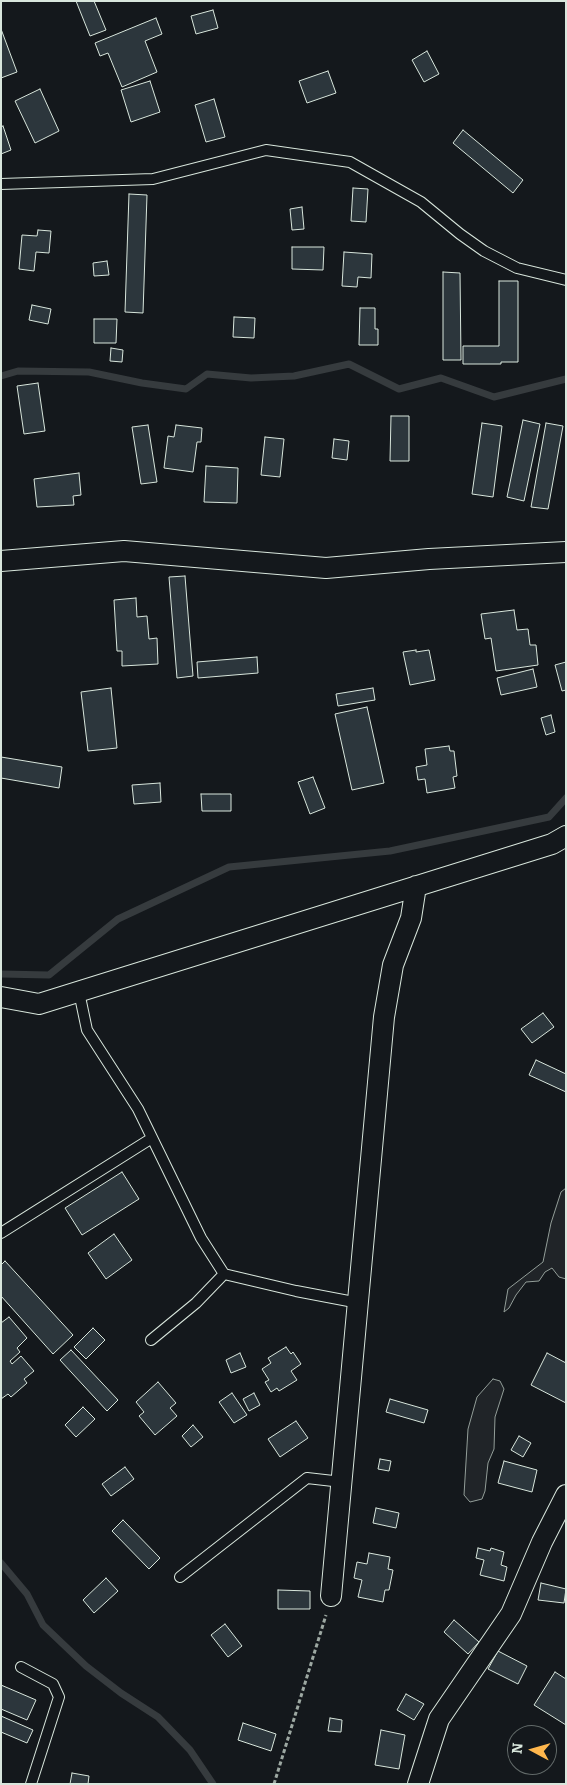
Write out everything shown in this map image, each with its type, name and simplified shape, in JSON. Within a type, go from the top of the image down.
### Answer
[{"type":"street","points":[[1,561],[124,551],[326,568],[429,559],[566,552]]},
{"type":"street","points":[[1,997],[40,1004],[552,844],[566,836]]},
{"type":"street","points":[[331,1596],[384,1017],[393,965],[411,918],[416,886]]},
{"type":"street","points":[[418,1784],[439,1719],[512,1614],[542,1542],[566,1494]]},
{"type":"lane","points":[[1,184],[153,179],[266,150],[350,162],[420,202],[484,251],[517,268],[566,280]]},
{"type":"lane","points":[[79,992],[88,1030],[138,1109],[201,1238],[224,1274],[359,1303]]},
{"type":"lane","points":[[1,1233],[152,1138]]},
{"type":"lane","points":[[151,1340],[196,1303],[224,1274]]},
{"type":"lane","points":[[180,1577],[307,1478],[342,1482]]},
{"type":"lane","points":[[20,1667],[53,1684],[59,1697],[31,1784]]},
{"type":"path","points":[[274,1784],[331,1596]]},
{"type":"shaded area","points":[[566,1188],[566,1279],[559,1277],[552,1268],[545,1272],[539,1281],[526,1282],[509,1308],[504,1312],[508,1289],[543,1262],[551,1223],[561,1192]]},
{"type":"shaded area","points":[[493,1379],[500,1381],[504,1389],[495,1417],[494,1449],[488,1463],[485,1491],[482,1499],[470,1502],[464,1495],[468,1429],[477,1397]]},
{"type":"building","points":[[76,1],[94,1],[106,30],[90,36]]},
{"type":"building","points":[[213,10],[218,28],[196,34],[191,16]]},
{"type":"building","points":[[156,18],[162,34],[145,41],[157,72],[122,87],[108,53],[100,56],[95,43]]},
{"type":"building","points":[[1,29],[17,72],[1,78]]},
{"type":"building","points":[[427,51],[439,74],[424,82],[412,60]]},
{"type":"building","points":[[328,71],[336,93],[307,103],[299,81]]},
{"type":"building","points":[[150,81],[160,112],[131,122],[121,90]]},
{"type":"building","points":[[40,89],[59,131],[35,143],[15,101]]},
{"type":"building","points":[[214,99],[225,137],[206,142],[195,105]]},
{"type":"building","points":[[3,126],[11,150],[1,154],[1,127]]},
{"type":"building","points":[[463,130],[523,180],[513,193],[453,143]]},
{"type":"building","points":[[353,188],[368,189],[366,222],[351,221]]},
{"type":"building","points":[[129,194],[147,195],[143,313],[125,312]]},
{"type":"building","points":[[302,207],[304,229],[292,230],[290,209]]},
{"type":"building","points":[[38,230],[51,231],[49,253],[36,252],[34,271],[19,269],[22,235],[37,236]]},
{"type":"building","points":[[292,247],[324,247],[323,270],[292,269]]},
{"type":"building","points":[[344,252],[372,254],[371,278],[358,277],[357,287],[342,286]]},
{"type":"building","points":[[107,261],[109,275],[94,276],[93,263]]},
{"type":"building","points":[[443,272],[460,273],[461,360],[443,360]]},
{"type":"building","points":[[499,281],[518,281],[518,362],[463,364],[463,346],[499,346]]},
{"type":"building","points":[[32,305],[51,309],[48,324],[29,320]]},
{"type":"building","points":[[360,308],[375,308],[375,329],[378,329],[378,345],[359,345]]},
{"type":"building","points":[[234,317],[255,318],[254,338],[233,337]]},
{"type":"building","points":[[94,319],[117,319],[116,343],[94,343]]},
{"type":"building","points":[[111,348],[123,350],[122,362],[110,361]]},
{"type":"building","points":[[38,383],[45,431],[24,434],[17,386]]},
{"type":"building","points":[[391,416],[409,416],[409,461],[390,461]]},
{"type":"building","points":[[523,420],[540,424],[524,501],[507,497]]},
{"type":"building","points":[[482,423],[502,426],[493,497],[472,494]]},
{"type":"building","points":[[546,423],[563,426],[548,509],[531,507]]},
{"type":"building","points":[[148,425],[157,482],[141,484],[132,427]]},
{"type":"building","points":[[176,425],[202,428],[201,442],[197,442],[193,472],[164,468],[168,436],[174,437]]},
{"type":"building","points":[[265,437],[284,439],[280,477],[261,475]]},
{"type":"building","points":[[334,439],[349,441],[347,460],[332,458]]},
{"type":"building","points":[[206,466],[238,468],[237,503],[204,502]]},
{"type":"building","points":[[79,473],[81,495],[73,496],[74,505],[37,507],[34,479]]},
{"type":"building","points":[[185,576],[193,676],[177,678],[169,577]]},
{"type":"building","points":[[136,598],[137,617],[147,616],[149,639],[157,638],[158,664],[122,666],[122,651],[117,651],[114,600]]},
{"type":"building","points":[[514,610],[517,630],[528,629],[530,645],[536,645],[538,665],[496,671],[491,638],[485,639],[481,614]]},
{"type":"building","points":[[416,650],[416,652],[429,650],[435,680],[410,685],[403,652]]},
{"type":"building","points":[[257,657],[258,673],[198,678],[197,662]]},
{"type":"building","points":[[566,662],[566,690],[562,691],[555,665]]},
{"type":"building","points":[[533,669],[537,687],[501,695],[497,678]]},
{"type":"building","points":[[111,688],[117,748],[88,751],[81,692]]},
{"type":"building","points":[[373,688],[375,700],[338,706],[336,694]]},
{"type":"building","points":[[367,707],[384,783],[352,790],[335,714]]},
{"type":"building","points":[[551,715],[555,732],[546,735],[541,718]]},
{"type":"building","points":[[449,746],[450,751],[454,751],[457,776],[453,777],[455,788],[427,793],[425,779],[418,780],[416,767],[427,765],[425,749]]},
{"type":"building","points":[[1,757],[62,767],[59,788],[1,778]]},
{"type":"building","points":[[313,777],[325,808],[310,814],[298,782]]},
{"type":"building","points":[[160,783],[161,802],[134,804],[132,785]]},
{"type":"building","points":[[201,794],[231,794],[231,811],[202,811]]},
{"type":"building","points":[[543,1013],[554,1027],[532,1043],[521,1029]]},
{"type":"building","points":[[536,1060],[566,1074],[566,1092],[529,1075]]},
{"type":"building","points":[[122,1172],[139,1199],[82,1235],[65,1208]]},
{"type":"building","points":[[114,1234],[132,1260],[106,1279],[88,1253]]},
{"type":"building","points":[[5,1261],[73,1335],[53,1354],[1,1296],[1,1265]]},
{"type":"building","points":[[9,1317],[27,1338],[17,1348],[20,1352],[10,1361],[12,1364],[21,1356],[34,1371],[24,1379],[27,1383],[11,1397],[8,1394],[1,1399],[1,1323]]},
{"type":"building","points":[[93,1328],[105,1340],[86,1359],[74,1347]]},
{"type":"building","points":[[286,1347],[291,1354],[293,1352],[301,1364],[291,1371],[297,1380],[279,1391],[277,1388],[271,1392],[265,1382],[269,1380],[262,1369],[271,1363],[268,1358]]},
{"type":"building","points":[[71,1350],[118,1400],[107,1411],[60,1360]]},
{"type":"building","points":[[240,1353],[246,1367],[231,1373],[226,1360]]},
{"type":"building","points":[[547,1353],[566,1363],[566,1403],[531,1385]]},
{"type":"building","points":[[158,1382],[176,1403],[170,1408],[177,1416],[155,1435],[139,1416],[144,1412],[136,1402]]},
{"type":"building","points":[[232,1393],[247,1415],[234,1423],[219,1402]]},
{"type":"building","points":[[254,1393],[260,1405],[249,1411],[243,1399]]},
{"type":"building","points":[[390,1399],[428,1410],[424,1423],[386,1412]]},
{"type":"building","points":[[83,1407],[95,1419],[76,1437],[65,1425]]},
{"type":"building","points":[[296,1421],[308,1438],[280,1457],[268,1439]]},
{"type":"building","points":[[193,1425],[203,1437],[191,1447],[182,1436]]},
{"type":"building","points":[[519,1436],[531,1443],[523,1457],[511,1450]]},
{"type":"building","points":[[380,1459],[391,1461],[389,1471],[378,1469]]},
{"type":"building","points":[[504,1461],[537,1470],[532,1492],[498,1483]]},
{"type":"building","points":[[125,1467],[134,1479],[111,1496],[102,1484]]},
{"type":"building","points":[[376,1508],[399,1513],[396,1528],[373,1523]]},
{"type":"building","points":[[123,1520],[160,1558],[149,1569],[112,1531]]},
{"type":"building","points":[[478,1548],[490,1551],[491,1548],[504,1552],[501,1565],[507,1567],[504,1581],[480,1575],[484,1560],[476,1558]]},
{"type":"building","points":[[369,1553],[390,1557],[388,1569],[393,1570],[389,1590],[385,1590],[383,1602],[358,1597],[362,1580],[354,1578],[357,1562],[367,1564]]},
{"type":"building","points":[[106,1578],[118,1591],[94,1613],[83,1600]]},
{"type":"building","points":[[541,1583],[566,1589],[564,1603],[538,1600]]},
{"type":"building","points":[[278,1590],[310,1591],[310,1609],[278,1609]]},
{"type":"building","points":[[454,1620],[479,1642],[468,1654],[444,1632]]},
{"type":"building","points":[[225,1624],[242,1646],[228,1657],[211,1635]]},
{"type":"building","points":[[498,1651],[527,1666],[518,1684],[488,1669]]},
{"type":"building","points":[[555,1672],[566,1679],[566,1725],[534,1705]]},
{"type":"building","points":[[1,1685],[36,1700],[27,1720],[1,1709]]},
{"type":"building","points":[[406,1694],[424,1704],[414,1720],[397,1710]]},
{"type":"building","points":[[1,1716],[33,1730],[27,1743],[1,1732]]},
{"type":"building","points":[[330,1718],[342,1720],[341,1732],[328,1731]]},
{"type":"building","points":[[243,1723],[276,1734],[271,1751],[238,1740]]},
{"type":"building","points":[[381,1730],[405,1735],[399,1769],[375,1765]]},
{"type":"building","points":[[72,1773],[89,1776],[88,1784],[70,1784]]},
{"type":"waterway","points":[[1,376],[18,371],[89,372],[142,383],[186,389],[207,374],[251,378],[294,376],[349,364],[399,389],[441,378],[494,397],[566,379]]},
{"type":"waterway","points":[[1,974],[49,975],[118,919],[229,867],[390,851],[549,817],[566,798]]},
{"type":"waterway","points":[[1,1563],[27,1594],[43,1625],[86,1666],[121,1693],[158,1717],[190,1750],[213,1784]]}]
